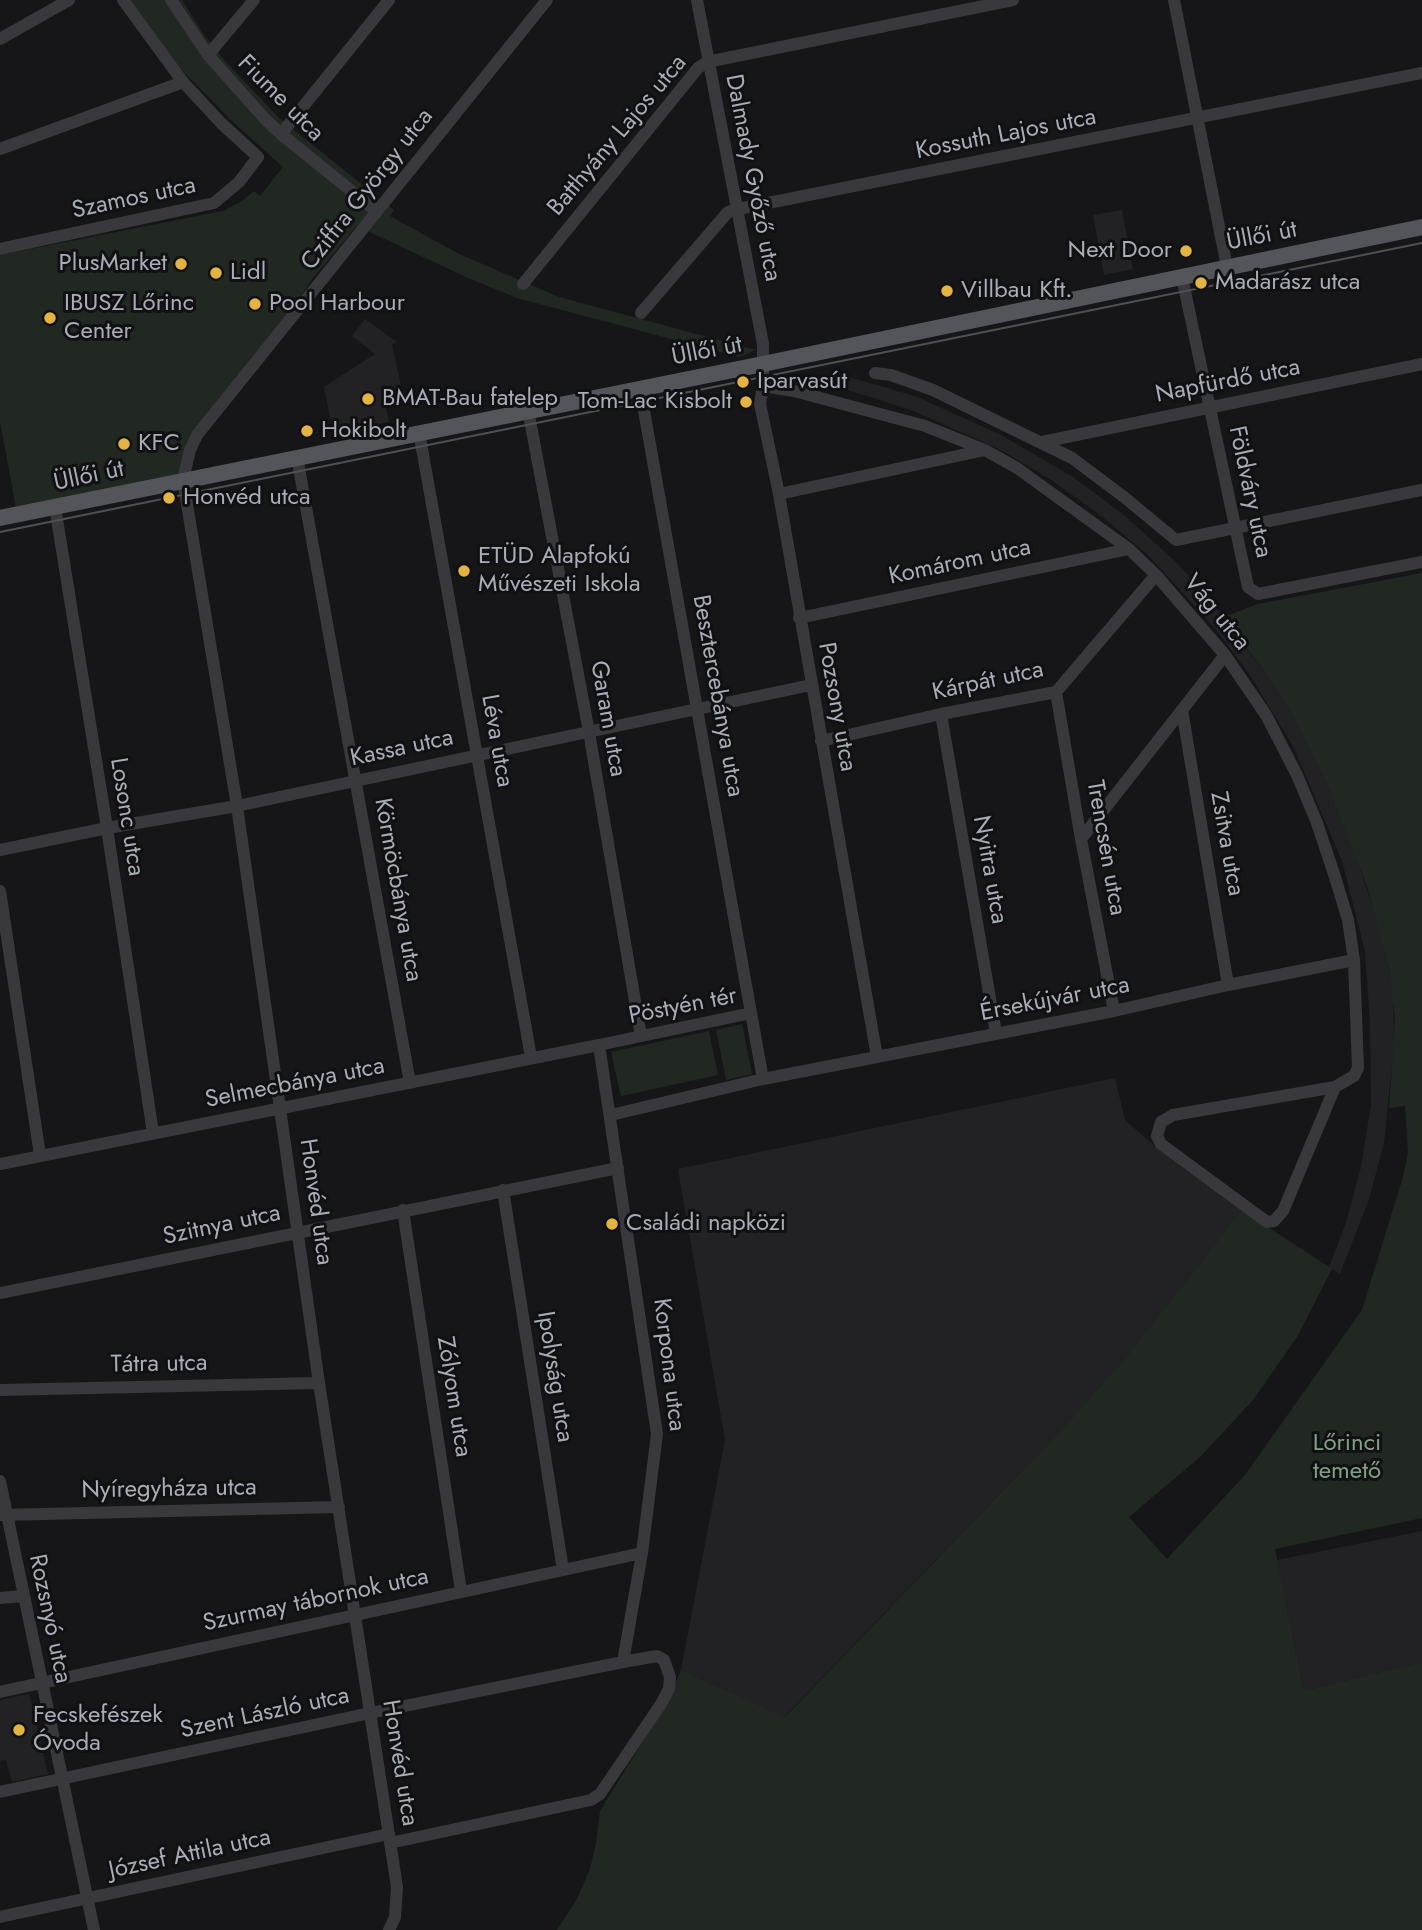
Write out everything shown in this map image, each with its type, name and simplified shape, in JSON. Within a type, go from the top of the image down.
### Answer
[{"type":"main road","name":"Üllői út","points":[[0,518],[1422,227]]},
{"type":"street","points":[[0,39],[69,0]]},
{"type":"street","points":[[0,149],[183,82],[123,0]]},
{"type":"street","name":"Fiume utca","points":[[171,0],[208,55],[234,87],[281,134],[376,211]]},
{"type":"street","points":[[208,55],[254,0]]},
{"type":"street","points":[[281,134],[390,0]]},
{"type":"street","name":"Cziffra György utca","points":[[184,480],[190,450],[197,435],[547,0]]},
{"type":"street","name":"Dalmady Győző utca","points":[[697,0],[763,344],[762,364]]},
{"type":"street","name":"Batthyány Lajos utca","points":[[523,284],[698,68],[708,62],[1013,0]]},
{"type":"street","points":[[1174,0],[1227,267]]},
{"type":"street","name":"Kossuth Lajos utca","points":[[641,313],[728,212],[1422,73]]},
{"type":"street","name":"Szamos utca","points":[[0,249],[214,203],[239,182],[258,157],[220,123],[183,82]]},
{"type":"street","name":"Földváry utca","points":[[1182,277],[1234,529],[1248,587],[1252,592],[1258,594],[1422,562]]},
{"type":"street","name":"Pozsony utca","points":[[762,364],[760,404],[779,494],[877,1057]]},
{"type":"street","name":"Napfürdő utca","points":[[1042,442],[1422,364]]},
{"type":"street","points":[[875,373],[891,374],[933,390],[1072,458],[1176,540],[1422,490]]},
{"type":"street","name":"Vág utca","points":[[763,386],[794,391],[925,426],[985,450],[1017,468],[1129,549],[1156,575],[1225,655],[1266,715],[1297,775],[1317,823],[1348,920],[1354,960],[1358,1068],[1354,1076],[1335,1087]]},
{"type":"street","name":"Besztercebánya utca","points":[[640,388],[751,1013]]},
{"type":"street","name":"Garam utca","points":[[528,410],[589,732],[641,1036]]},
{"type":"street","name":"Léva utca","points":[[419,432],[531,1057]]},
{"type":"street","points":[[779,494],[985,450]]},
{"type":"street","name":"Körmöcbánya utca","points":[[297,457],[410,1083]]},
{"type":"street","name":"Honvéd utca","points":[[184,480],[237,806],[319,1383],[389,1839],[397,1900],[395,1917],[389,1930]]},
{"type":"street","name":"Losonc utca","points":[[55,507],[153,1133]]},
{"type":"street","name":"Komárom utca","points":[[799,618],[1129,549]]},
{"type":"street","name":"Kárpát utca","points":[[821,741],[1056,692],[1156,575]]},
{"type":"street","points":[[1081,839],[1225,655]]},
{"type":"street","name":"Kassa utca","points":[[0,850],[237,806],[811,685]]},
{"type":"street","name":"Trencsén utca","points":[[1056,692],[1114,1011]]},
{"type":"street","name":"Zsitva utca","points":[[1182,710],[1228,985]]},
{"type":"street","name":"Nyitra utca","points":[[941,714],[996,1033]]},
{"type":"street","points":[[0,891],[40,1155]]},
{"type":"street","name":"Érsekújvár utca","points":[[763,1079],[1114,1011],[1354,960]]},
{"type":"street","name":"Pöstyén tér","points":[[611,1115],[598,1045],[751,1013],[763,1079]]},
{"type":"street","name":"Selmecbánya utca","points":[[0,1164],[598,1045]]},
{"type":"street","points":[[611,1115],[763,1079]]},
{"type":"street","points":[[1335,1087],[1283,1211],[1273,1221],[1268,1222],[1161,1143],[1157,1136],[1161,1122],[1173,1115],[1335,1087]]},
{"type":"street","name":"Korpona utca","points":[[611,1115],[656,1416],[657,1448],[642,1553],[622,1662]]},
{"type":"street","name":"Szitnya utca","points":[[0,1293],[618,1168]]},
{"type":"street","name":"Ipolyság utca","points":[[503,1190],[563,1570]]},
{"type":"street","name":"Zólyom utca","points":[[403,1210],[461,1591]]},
{"type":"street","name":"Tátra utca","points":[[0,1390],[319,1383]]},
{"type":"street","name":"Rozsnyó utca","points":[[0,1481],[3,1515],[94,1930]]},
{"type":"street","name":"Nyíregyháza utca","points":[[3,1515],[339,1507]]},
{"type":"street","name":"Szurmay tábornok utca","points":[[0,1692],[642,1553]]},
{"type":"street","points":[[0,1598],[22,1596]]},
{"type":"street","name":"József Attila utca","points":[[0,1917],[577,1804],[600,1794],[661,1704],[668,1689],[670,1677],[664,1660],[657,1656],[622,1662]]},
{"type":"street","name":"Szent László utca","points":[[0,1792],[622,1662]]},
{"type":"shaded area","points":[[1122,210],[1133,269],[1104,275],[1093,215]]},
{"type":"shaded area","points":[[365,319],[397,342],[392,345],[405,403],[386,407],[389,422],[333,433],[324,387],[375,354],[352,336]]},
{"type":"shaded area","points":[[845,376],[915,396],[1001,435],[1073,477],[1124,515],[1177,563],[1205,594],[1272,682],[1291,712],[1327,783],[1350,839],[1383,938],[1393,990],[1394,1044],[1384,1143],[1369,1199],[1340,1274],[1329,1267],[1346,1223],[1361,1167],[1371,1105],[1370,1021],[1365,951],[1342,861],[1294,748],[1250,675],[1214,627],[1149,556],[1104,518],[1053,481],[1001,450],[911,410],[826,383]]},
{"type":"shaded area","points":[[1115,1078],[1125,1120],[1157,1148],[1242,1210],[1123,1361],[1069,1422],[784,1717],[681,1670],[725,1440],[678,1169]]},
{"type":"shaded area","points":[[1422,1531],[1422,1662],[1304,1691],[1277,1560]]},
{"type":"shaded area","name":"Fecskefészek Óvoda","points":[[29,1694],[48,1774],[12,1782],[6,1760],[0,1761],[0,1700]]},
{"type":"green space","points":[[130,0],[182,0],[224,60],[279,118],[394,210],[390,216],[459,254],[559,297],[756,350],[739,357],[517,298],[357,226],[312,279],[245,379],[203,432],[188,472],[16,508],[0,421],[0,255],[223,211],[241,202],[254,191],[260,196],[283,167],[231,120],[179,67]]},
{"type":"green space","name":"Lőrinci temető","points":[[1422,573],[1422,1518],[1275,1549],[1304,1691],[1422,1662],[1422,1930],[557,1930],[577,1899],[590,1869],[600,1811],[668,1701],[681,1670],[785,1717],[1069,1422],[1123,1361],[1242,1210],[1332,1269],[1297,1337],[1253,1400],[1200,1457],[1129,1517],[1167,1559],[1245,1475],[1362,1310],[1403,1177],[1408,1152],[1405,1106],[1389,1108],[1395,1018],[1389,967],[1367,886],[1327,783],[1291,712],[1224,617],[1258,604]]},
{"type":"green space","points":[[742,1024],[752,1074],[726,1080],[716,1030]]},
{"type":"green space","points":[[709,1031],[718,1075],[621,1096],[611,1052]]},
{"type":"tram line","points":[[0,532],[1422,243]]},
{"type":"place","name":"Next Door","points":[[1186,251]]},
{"type":"place","name":"PlusMarket","points":[[181,264]]},
{"type":"place","name":"Lidl","points":[[216,273]]},
{"type":"place","name":"Madarász utca","points":[[1201,283]]},
{"type":"place","name":"Villbau Kft.","points":[[947,291]]},
{"type":"place","name":"Pool Harbour","points":[[255,304]]},
{"type":"place","name":"IBUSZ Lőrinc Center","points":[[50,318]]},
{"type":"place","name":"Iparvasút","points":[[743,382]]},
{"type":"place","name":"BMAT-Bau fatelep","points":[[368,399]]},
{"type":"place","name":"Tom-Lac Kisbolt","points":[[746,402]]},
{"type":"place","name":"Hokibolt","points":[[307,431]]},
{"type":"place","name":"KFC","points":[[124,444]]},
{"type":"place","name":"Honvéd utca","points":[[169,498]]},
{"type":"place","name":"ETÜD Alapfokú Művészeti Iskola","points":[[464,571]]},
{"type":"place","name":"Családi napközi","points":[[612,1224]]},
{"type":"place","name":"Fecskefészek Óvoda","points":[[19,1730]]}]
